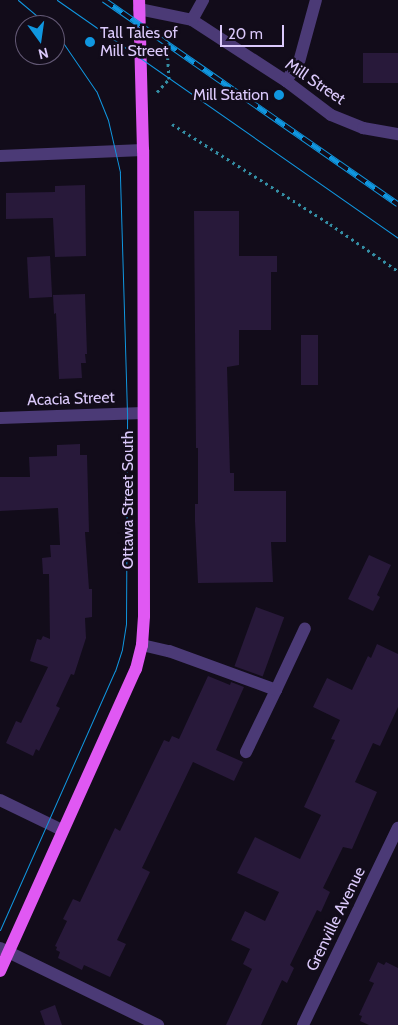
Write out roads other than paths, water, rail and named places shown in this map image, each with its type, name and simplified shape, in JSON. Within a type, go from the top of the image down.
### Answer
[{"type":"main road","name":"Ottawa Street South","points":[[0,971],[4,950],[136,669],[142,645],[144,616],[143,150],[139,4]]},
{"type":"street","points":[[192,20],[203,0]]},
{"type":"street","points":[[286,81],[299,62],[316,0]]},
{"type":"street","name":"Mill Street","points":[[139,4],[165,14],[192,20],[286,81],[331,115],[363,128],[398,134]]},
{"type":"street","points":[[0,156],[143,150]]},
{"type":"street","name":"Acacia Street","points":[[0,418],[144,413]]},
{"type":"street","points":[[246,752],[305,628]]},
{"type":"street","points":[[142,645],[169,651],[276,690]]},
{"type":"street","points":[[0,800],[62,830]]},
{"type":"street","name":"Grenville Avenue","points":[[303,1025],[398,828]]},
{"type":"street","points":[[4,950],[158,1025]]},
{"type":"tram line","points":[[18,0],[36,15]]},
{"type":"tram line","points":[[57,0],[398,238]]},
{"type":"tram line","points":[[0,930],[115,671],[122,649],[126,624],[127,413],[120,172],[108,120],[96,91],[65,46]]},
{"type":"railway","points":[[104,0],[398,204]]},
{"type":"place","name":"Tall Tales of Mill Street","points":[[90,42]]},
{"type":"place","name":"Mill Station","points":[[279,95]]}]
